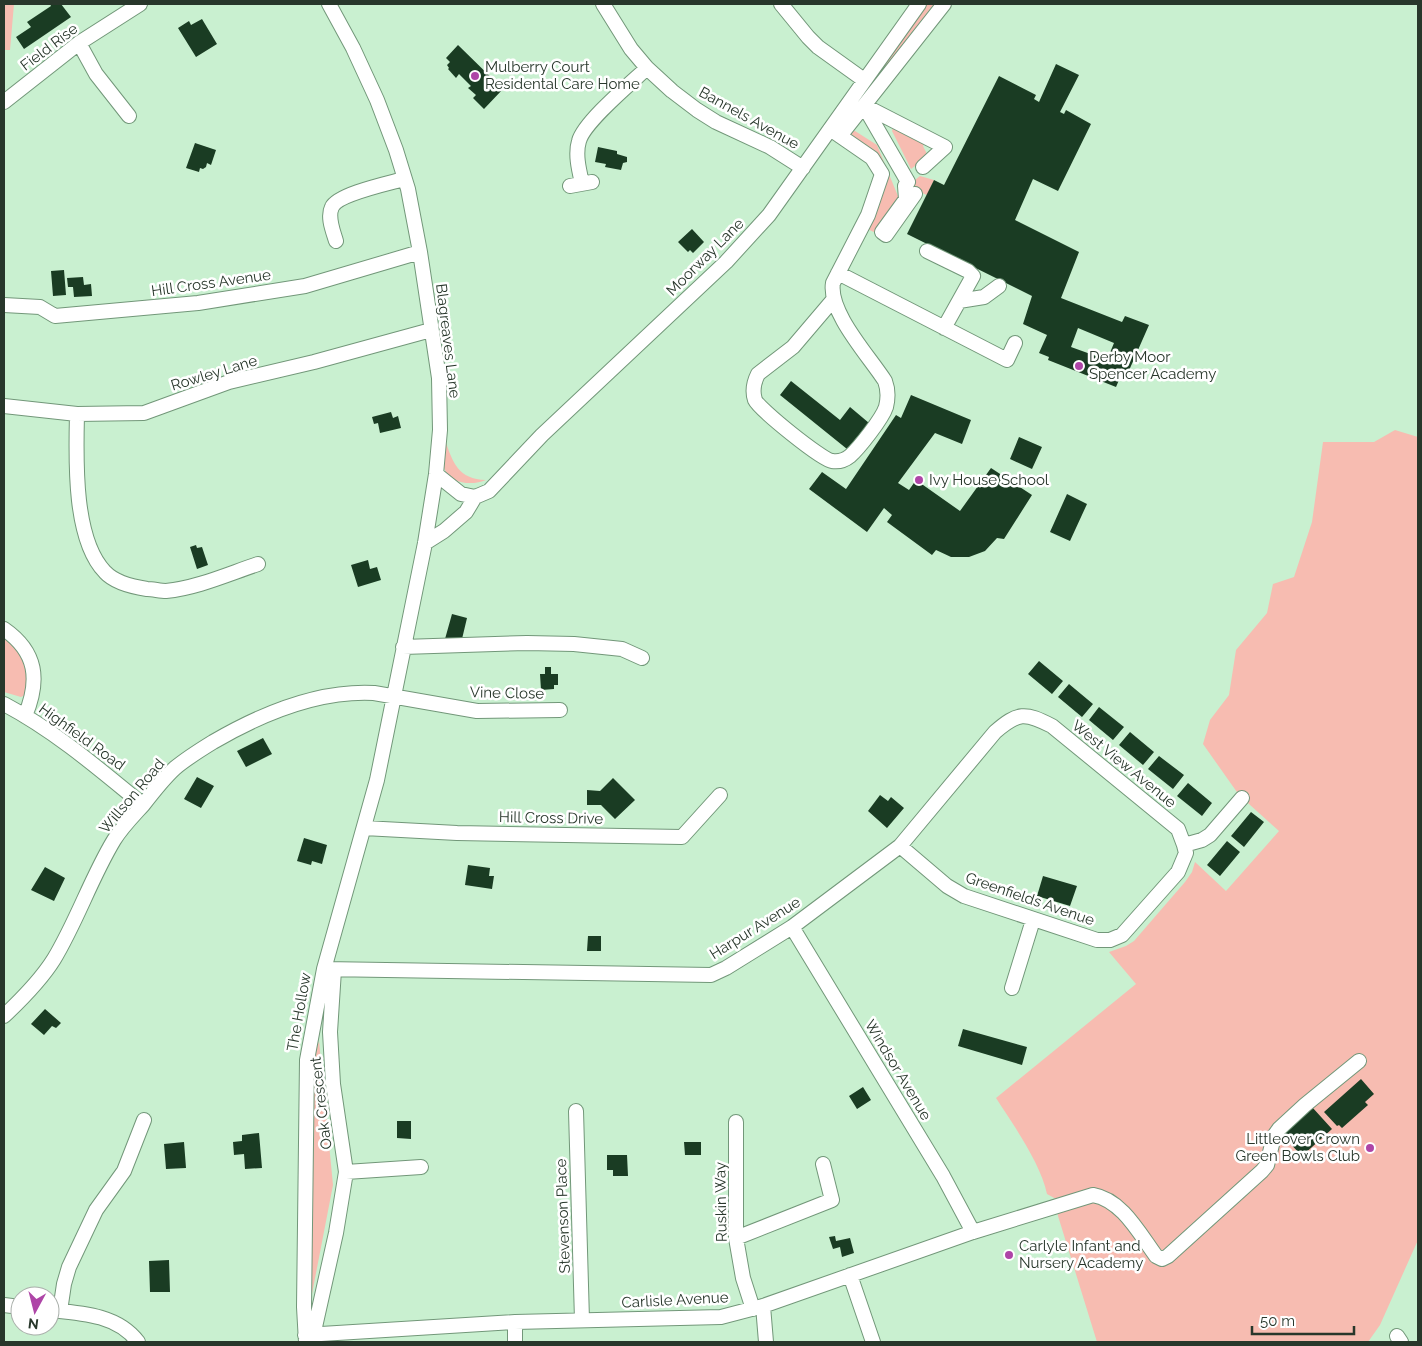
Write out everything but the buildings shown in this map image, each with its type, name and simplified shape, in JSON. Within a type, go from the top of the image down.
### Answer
[{"type":"street","name":"Field Rise","points":[[4,102],[79,43],[140,4]]},
{"type":"street","name":"Blagreaves Lane","points":[[328,4],[369,82],[390,133],[404,179],[420,252],[440,395],[440,430],[436,474],[425,543],[394,696]]},
{"type":"street","name":"Bannels Avenue","points":[[603,4],[631,49],[666,86],[697,110],[732,130],[770,147],[804,168]]},
{"type":"street","points":[[781,4],[818,47],[864,80]]},
{"type":"street","name":"Moorway Lane","points":[[425,543],[444,531],[466,512],[475,497],[489,491],[542,436],[726,262],[769,215],[804,168],[835,132],[864,80],[919,4]]},
{"type":"street","points":[[833,300],[793,347],[758,374],[755,380],[754,392],[759,406],[818,455],[830,461],[838,461],[850,456],[882,418],[887,392],[885,381],[843,320],[833,300],[833,283],[868,214],[882,179],[882,174],[872,158],[835,132],[864,106],[944,4]]},
{"type":"street","points":[[79,43],[96,74],[129,116]]},
{"type":"street","points":[[581,184],[578,147],[582,132],[647,68]]},
{"type":"street","points":[[864,106],[944,147],[923,167]]},
{"type":"street","points":[[864,106],[908,182],[905,186],[906,199],[882,232],[886,235],[915,194]]},
{"type":"street","points":[[336,241],[330,217],[332,207],[336,201],[357,192],[404,179]]},
{"type":"street","points":[[927,251],[971,273],[973,276],[944,328]]},
{"type":"street","name":"Hill Cross Avenue","points":[[4,305],[40,307],[55,316],[198,303],[305,286],[420,252]]},
{"type":"street","points":[[838,273],[1006,360],[1015,343]]},
{"type":"street","points":[[959,300],[984,297],[999,286]]},
{"type":"street","name":"Rowley Lane","points":[[4,406],[77,414],[144,413],[229,382],[314,362],[431,330]]},
{"type":"street","points":[[77,414],[76,456],[84,527],[89,547],[97,562],[107,574],[132,587],[165,591],[197,584],[258,564]]},
{"type":"street","points":[[436,474],[461,494],[475,497]]},
{"type":"street","name":"Highfield Road","points":[[4,629],[19,641],[32,665],[34,673],[34,691],[25,716]]},
{"type":"street","points":[[403,647],[527,643],[574,644],[622,649],[642,658]]},
{"type":"street","name":"Willson Road","points":[[4,1016],[36,982],[53,960],[115,839],[163,781],[182,762],[225,735],[282,708],[331,696],[359,692],[394,696]]},
{"type":"street","name":"Vine Close","points":[[394,696],[477,711],[560,710]]},
{"type":"street","name":"The Hollow","points":[[308,1338],[306,1077],[311,1036],[377,780],[394,696]]},
{"type":"street","name":"Highfield Road","points":[[4,704],[88,759],[143,804]]},
{"type":"street","name":"Harpur Avenue","points":[[329,969],[711,975],[726,968],[792,926],[900,846],[995,732],[1007,721],[1018,716],[1034,716]]},
{"type":"street","name":"West View Avenue","points":[[1034,716],[1052,726],[1178,829],[1184,844]]},
{"type":"street","name":"Hill Cross Drive","points":[[364,828],[457,833],[682,837],[720,795]]},
{"type":"street","points":[[1184,844],[1202,840],[1210,835],[1242,798]]},
{"type":"street","name":"Greenfields Avenue","points":[[900,846],[947,886],[964,896],[1097,940],[1110,940],[1122,935],[1178,872],[1186,854],[1184,844]]},
{"type":"street","points":[[1012,988],[1034,920]]},
{"type":"street","name":"Windsor Avenue","points":[[792,926],[944,1176],[973,1232]]},
{"type":"street","name":"Oak Crescent","points":[[308,1338],[336,1233],[346,1172],[333,1084],[329,969]]},
{"type":"street","name":"Carlisle Avenue","points":[[308,1338],[458,1324],[722,1317],[758,1308],[973,1232],[1093,1195],[1111,1201],[1136,1228],[1156,1256],[1162,1259],[1168,1256],[1262,1172],[1267,1165],[1274,1136],[1279,1129],[1359,1061]]},
{"type":"street","name":"Stevenson Place","points":[[576,1111],[582,1320]]},
{"type":"street","points":[[60,1296],[69,1267],[96,1210],[124,1171],[144,1120]]},
{"type":"street","name":"Ruskin Way","points":[[736,1122],[736,1238],[744,1278],[758,1308],[766,1342]]},
{"type":"street","points":[[736,1238],[832,1200],[823,1164]]},
{"type":"street","points":[[346,1172],[421,1167]]},
{"type":"street","points":[[850,1275],[873,1342]]},
{"type":"street","points":[[60,1311],[112,1320],[127,1330],[138,1342]]},
{"type":"street","points":[[515,1322],[515,1342]]},
{"type":"shaded area","points":[[4,4],[14,4],[10,50],[4,50]]},
{"type":"shaded area","points":[[924,4],[934,4],[839,126]]},
{"type":"shaded area","points":[[893,127],[926,142],[923,146],[928,156],[911,169],[892,131]]},
{"type":"shaded area","points":[[855,131],[877,145],[900,201],[876,233],[865,228],[885,176],[846,136],[849,132]]},
{"type":"shaded area","points":[[920,176],[934,180],[927,195],[917,191],[911,183]]},
{"type":"shaded area","points":[[1395,430],[1418,437],[1418,1240],[1380,1325],[1368,1342],[1097,1342],[1058,1216],[1056,1199],[1047,1194],[1033,1157],[996,1098],[1136,984],[1109,952],[1134,941],[1185,882],[1192,872],[1195,862],[1226,891],[1279,831],[1239,795],[1203,744],[1210,720],[1229,695],[1236,650],[1267,613],[1273,584],[1294,577],[1312,522],[1323,442],[1374,442]]},
{"type":"shaded area","points":[[445,440],[454,462],[463,473],[469,477],[486,480],[468,483],[451,477],[443,465]]},
{"type":"shaded area","points":[[4,638],[16,650],[23,663],[26,686],[25,695],[21,697],[4,692]]},
{"type":"shaded area","points":[[319,1041],[333,1185],[311,1299],[311,1068]]},
{"type":"place","name":"Mulberry Court Residental Care Home","points":[[475,76]]},
{"type":"place","name":"Derby Moor Spencer Academy","points":[[1079,366]]},
{"type":"place","name":"Ivy House School","points":[[919,480]]},
{"type":"place","name":"Littleover Crown Green Bowls Club","points":[[1370,1148]]},
{"type":"place","name":"Carlyle Infant and Nursery Academy","points":[[1009,1255]]}]
